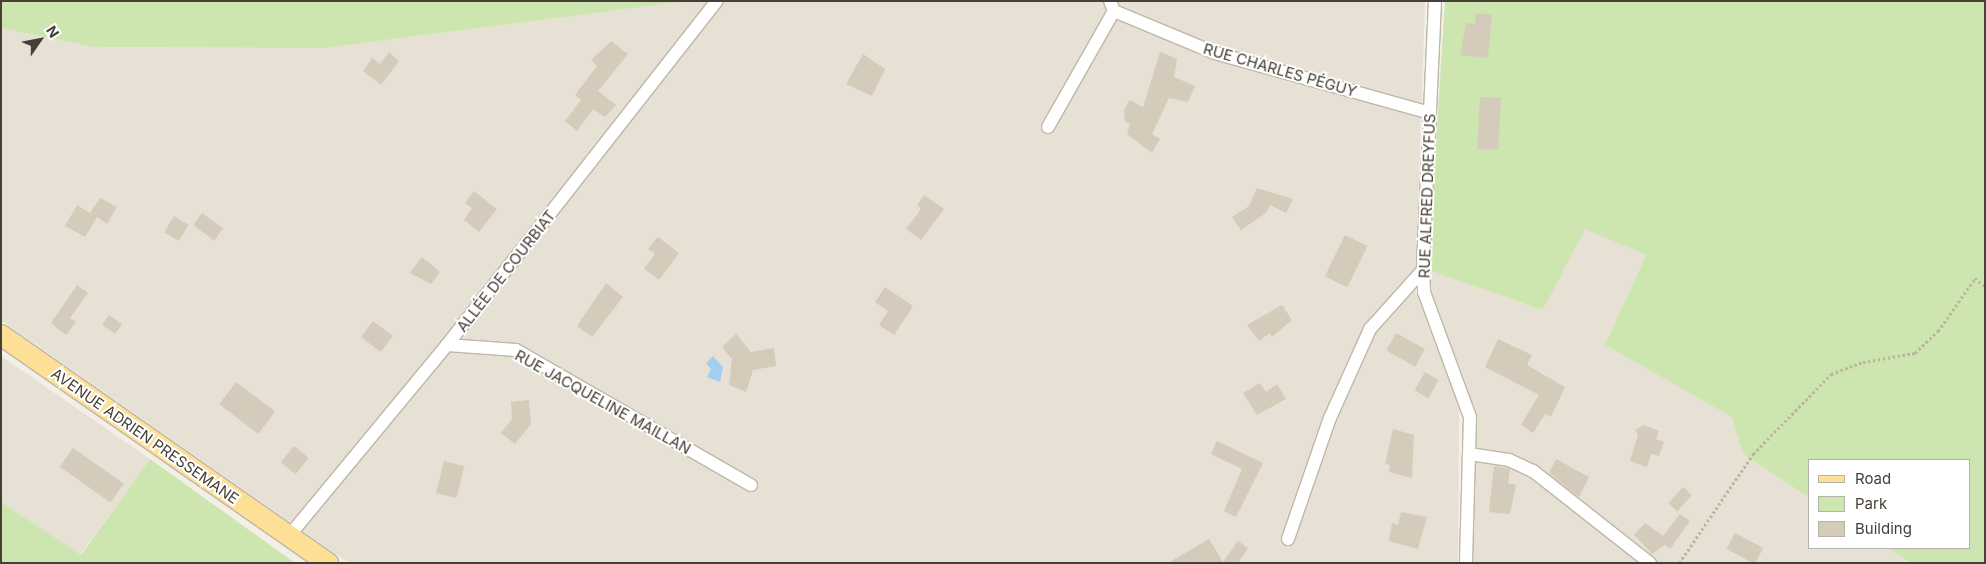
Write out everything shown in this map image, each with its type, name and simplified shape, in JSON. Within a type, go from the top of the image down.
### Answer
[{"type":"main road","name":"AVENUE ADRIEN PRESSEMANE","points":[[1,335],[328,563]]},
{"type":"street","name":"ALLÉE DE COURBIAT","points":[[289,536],[447,345],[717,1]]},
{"type":"street","name":"RUE ALFRED DREYFUS","points":[[1435,1],[1423,270],[1424,292],[1470,417],[1466,563]]},
{"type":"street","name":"RUE CHARLES PÉGUY","points":[[1112,6],[1215,54],[1430,113]]},
{"type":"street","points":[[1048,127],[1112,6]]},
{"type":"street","points":[[1288,539],[1330,418],[1370,329],[1423,270]]},
{"type":"street","name":"RUE JACQUELINE MAILLAN","points":[[447,345],[516,350],[751,486]]},
{"type":"street","points":[[1469,454],[1509,460],[1533,471],[1650,563]]},
{"type":"path","points":[[1679,563],[1753,454],[1831,374],[1863,362],[1915,353],[1938,331],[1976,278],[1985,286]]},
{"type":"shaded area","points":[[688,1],[1425,1],[1415,289],[1459,405],[1458,563],[349,563],[1,320],[1,28],[93,47],[324,48]]},
{"type":"shaded area","points":[[1585,228],[1646,255],[1605,345],[1733,417],[1743,454],[1808,497],[1808,549],[1890,549],[1911,563],[1472,563],[1472,404],[1431,299],[1428,270],[1543,310]]},
{"type":"shaded area","points":[[1,356],[150,459],[80,555],[1,502]]},
{"type":"green space","points":[[1,1],[688,1],[324,48],[93,47],[1,28]]},
{"type":"green space","points":[[1445,1],[1985,1],[1985,563],[1911,563],[1890,549],[1971,549],[1971,459],[1808,459],[1808,497],[1743,454],[1732,417],[1605,345],[1646,255],[1585,229],[1543,310],[1428,270]]},
{"type":"green space","points":[[150,459],[295,563],[1,563],[1,502],[81,555]]},
{"type":"water","points":[[713,356],[723,367],[720,382],[707,377],[711,369],[706,363]]},
{"type":"building","points":[[1476,13],[1492,15],[1488,58],[1460,55],[1466,23],[1475,24]]},
{"type":"building","points":[[611,41],[628,54],[598,91],[616,105],[605,117],[593,109],[577,131],[565,121],[581,100],[575,95],[597,66],[591,60]]},
{"type":"building","points":[[389,52],[399,61],[381,85],[363,71],[372,58],[380,64]]},
{"type":"building","points":[[1160,52],[1177,59],[1174,77],[1195,86],[1188,102],[1169,98],[1152,134],[1160,139],[1152,153],[1127,134],[1130,124],[1125,121],[1124,110],[1130,100],[1143,107]]},
{"type":"building","points":[[863,54],[885,69],[872,96],[846,84]]},
{"type":"building","points":[[1480,97],[1501,98],[1498,150],[1477,149]]},
{"type":"building","points":[[1257,188],[1293,199],[1286,213],[1270,205],[1266,213],[1241,230],[1232,217],[1249,206]]},
{"type":"building","points":[[474,191],[497,209],[479,232],[464,220],[472,208],[465,203]]},
{"type":"building","points":[[924,195],[944,209],[921,240],[906,229],[921,209],[917,205]]},
{"type":"building","points":[[100,198],[117,207],[107,224],[97,217],[85,237],[65,226],[77,205],[90,213]]},
{"type":"building","points":[[202,213],[223,228],[214,240],[193,225]]},
{"type":"building","points":[[174,216],[189,225],[179,241],[164,232]]},
{"type":"building","points":[[1345,235],[1367,246],[1347,287],[1325,276]]},
{"type":"building","points":[[658,237],[679,253],[659,280],[644,269],[655,254],[648,249]]},
{"type":"building","points":[[422,257],[440,272],[431,284],[410,273]]},
{"type":"building","points":[[606,283],[623,297],[592,337],[577,326]]},
{"type":"building","points":[[77,285],[88,293],[70,318],[76,322],[66,335],[51,323]]},
{"type":"building","points":[[885,287],[913,306],[894,335],[879,325],[888,311],[875,302]]},
{"type":"building","points":[[1282,305],[1292,320],[1272,337],[1270,333],[1259,341],[1247,325]]},
{"type":"building","points":[[109,315],[122,324],[115,334],[102,325]]},
{"type":"building","points":[[373,321],[393,336],[381,352],[361,337]]},
{"type":"building","points":[[1396,333],[1425,349],[1415,366],[1386,350]]},
{"type":"building","points":[[736,334],[751,352],[774,348],[776,366],[753,370],[746,392],[729,385],[732,359],[722,347]]},
{"type":"building","points":[[1498,339],[1532,355],[1527,365],[1565,387],[1551,417],[1545,414],[1533,433],[1521,425],[1539,395],[1485,367]]},
{"type":"building","points":[[1425,372],[1439,380],[1428,398],[1414,390]]},
{"type":"building","points":[[236,382],[275,411],[258,434],[219,404]]},
{"type":"building","points":[[1260,383],[1266,392],[1277,384],[1286,399],[1257,415],[1243,393]]},
{"type":"building","points":[[529,400],[531,424],[515,444],[501,433],[512,419],[511,402]]},
{"type":"building","points":[[1644,425],[1659,431],[1656,439],[1664,442],[1659,456],[1651,454],[1647,467],[1630,461],[1638,435],[1635,430]]},
{"type":"building","points":[[1393,429],[1414,435],[1412,478],[1389,472],[1390,465],[1385,464]]},
{"type":"building","points":[[1217,441],[1263,463],[1236,517],[1224,511],[1242,469],[1211,454]]},
{"type":"building","points":[[294,446],[309,458],[296,474],[281,462]]},
{"type":"building","points":[[73,448],[124,484],[111,502],[60,467]]},
{"type":"building","points":[[1556,459],[1589,477],[1579,497],[1549,473]]},
{"type":"building","points":[[444,461],[464,466],[456,498],[436,493]]},
{"type":"building","points":[[1494,466],[1510,469],[1508,483],[1516,485],[1510,514],[1489,512]]},
{"type":"building","points":[[1683,487],[1692,495],[1677,511],[1668,503]]},
{"type":"building","points":[[1401,512],[1427,517],[1418,549],[1389,541],[1392,523],[1398,525]]},
{"type":"building","points":[[1680,514],[1690,521],[1670,549],[1665,545],[1652,554],[1634,535],[1645,523],[1663,536]]},
{"type":"building","points":[[1735,533],[1763,548],[1755,563],[1727,549]]},
{"type":"building","points":[[1209,539],[1223,562],[1238,541],[1248,548],[1238,563],[1168,563]]}]
